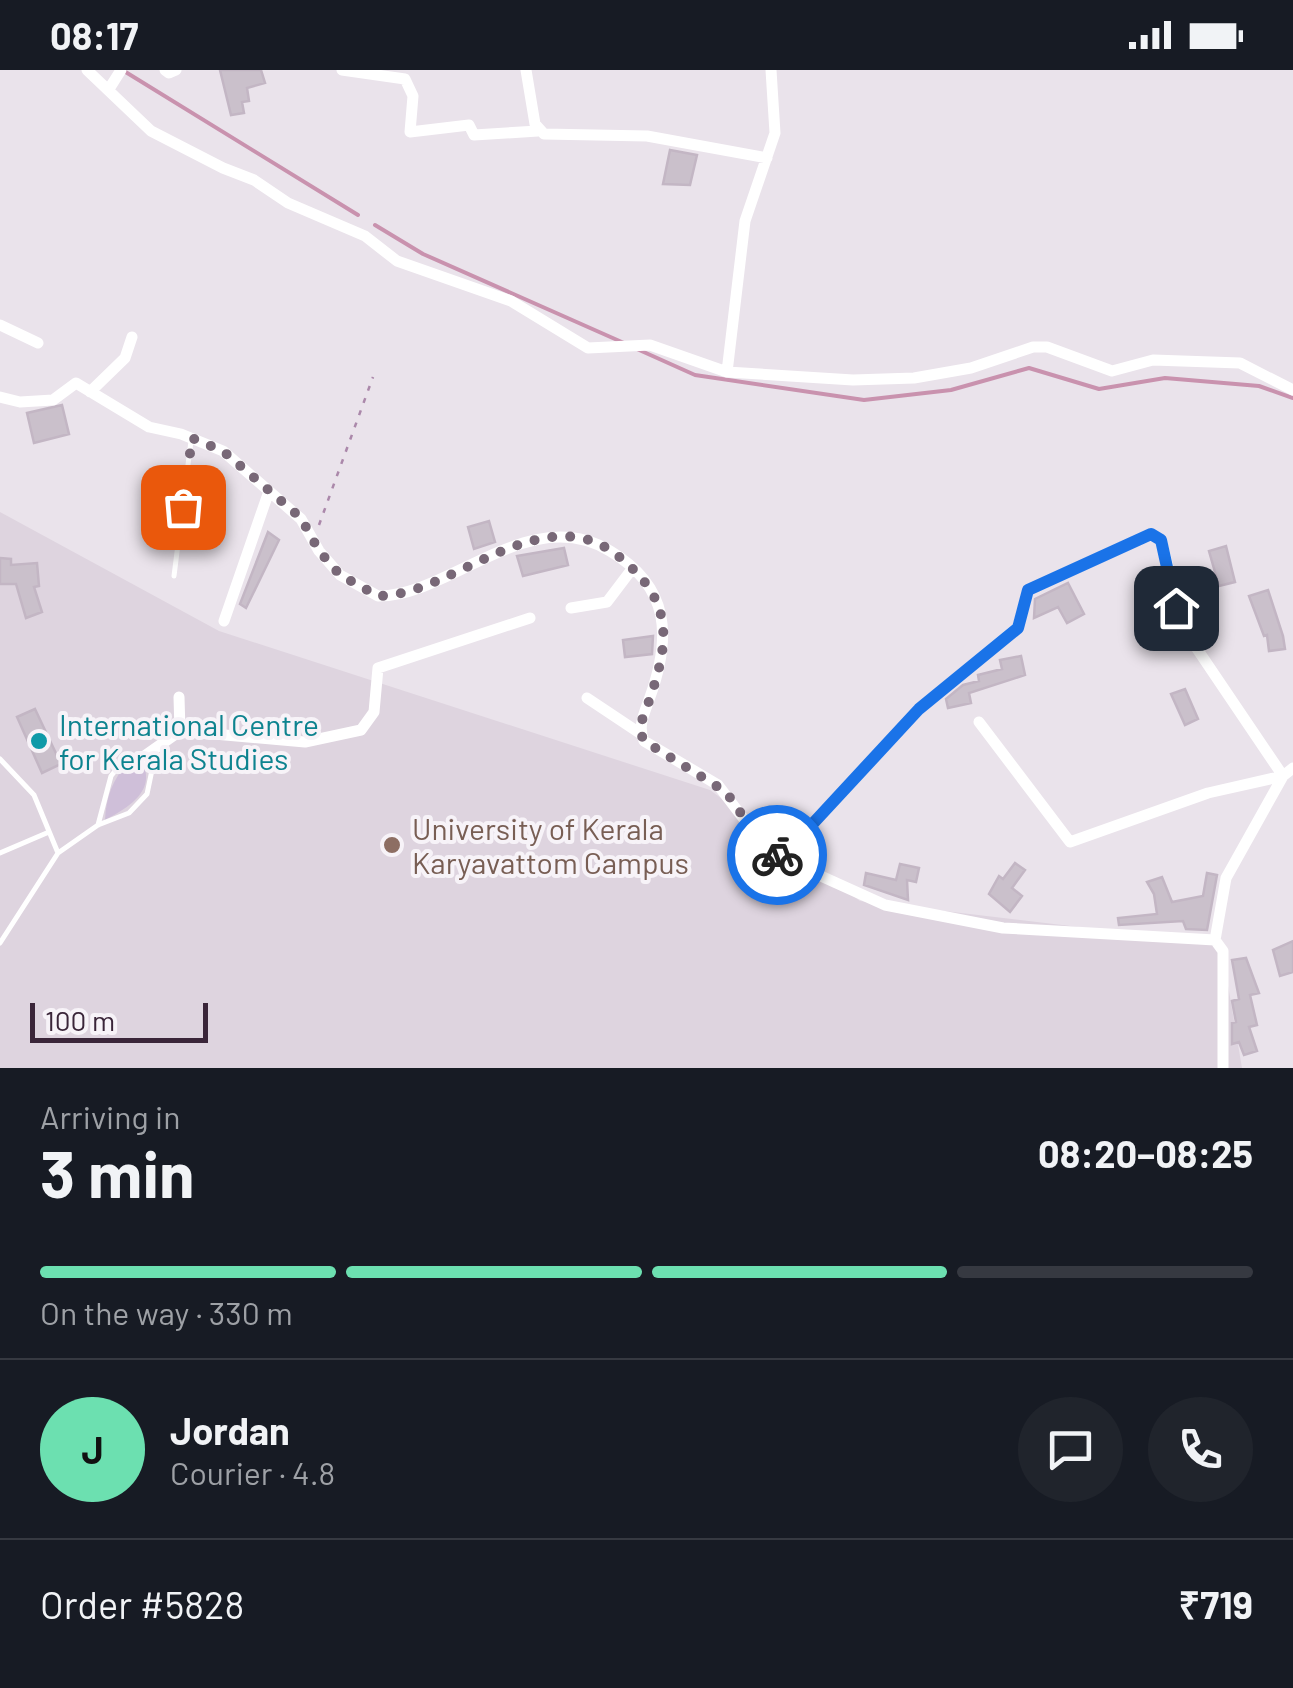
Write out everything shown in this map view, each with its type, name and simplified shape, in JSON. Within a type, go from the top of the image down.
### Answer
[{"type":"street","points":[[87,70],[152,131],[254,180],[288,202],[364,236],[397,261],[511,301],[588,348],[650,345],[726,372],[853,380],[914,378],[971,368],[1033,347],[1047,347],[1112,371],[1153,360],[1240,363],[1293,390]]},
{"type":"street","points":[[165,70],[176,70]]},
{"type":"street","points":[[342,70],[406,79],[413,96],[410,132],[469,125],[474,135],[538,130],[554,135],[646,136],[766,158]]},
{"type":"street","points":[[526,70],[538,130]]},
{"type":"street","points":[[726,372],[745,221],[775,134],[770,70]]},
{"type":"street","points":[[109,90],[119,73]]},
{"type":"street","points":[[0,325],[38,342]]},
{"type":"street","points":[[90,392],[126,358],[132,337]]},
{"type":"street","points":[[0,397],[20,402],[52,400],[70,383],[149,428],[192,438],[223,451],[268,494],[301,518],[313,541],[340,575],[378,596],[412,588],[500,550],[560,537],[598,544],[648,586],[666,632],[663,659],[640,734]]},
{"type":"street","points":[[224,621],[268,494]]},
{"type":"street","points":[[781,858],[919,709],[1018,628],[1028,590],[1151,534],[1161,540],[1185,631],[1288,772]]},
{"type":"street","points":[[570,608],[607,602],[632,569]]},
{"type":"street","points":[[143,757],[180,732],[304,742],[344,735],[370,722],[378,668],[384,664],[530,618]]},
{"type":"street","points":[[179,697],[180,732]]},
{"type":"street","points":[[587,698],[640,734],[648,745],[726,792],[756,835],[781,858],[886,905],[1003,928],[1215,940],[1223,950],[1223,1068]]},
{"type":"street","points":[[979,722],[1070,842],[1208,793],[1288,772]]},
{"type":"street","points":[[1215,940],[1226,878],[1288,772]]},
{"type":"lane","points":[[174,576],[192,438]]},
{"type":"lane","points":[[0,943],[58,853],[98,825],[129,813],[146,794],[152,770],[143,757],[124,760],[111,776],[98,825]]},
{"type":"lane","points":[[0,759],[34,796],[58,853]]},
{"type":"lane","points":[[0,853],[49,832]]},
{"type":"path","points":[[313,541],[373,377]]},
{"type":"shaded area","name":"University of Kerala Karyavattom Campus","points":[[0,512],[219,631],[710,790],[860,901],[1221,944],[1242,1068],[0,1068]]},
{"type":"shaded area","points":[[141,760],[146,780],[143,789],[131,803],[105,820],[111,788],[119,774],[129,761]]},
{"type":"building","points":[[220,70],[261,70],[265,83],[247,88],[249,101],[242,102],[244,113],[231,115]]},
{"type":"building","points":[[670,150],[697,155],[690,185],[663,184]]},
{"type":"building","points":[[62,405],[69,434],[34,443],[27,413]]},
{"type":"building","points":[[489,521],[495,542],[474,549],[468,527]]},
{"type":"building","points":[[268,532],[279,540],[246,608],[240,604]]},
{"type":"building","points":[[1226,546],[1235,582],[1219,586],[1209,551]]},
{"type":"building","points":[[564,548],[568,565],[523,576],[517,556]]},
{"type":"building","points":[[0,558],[11,559],[11,565],[37,563],[39,586],[34,587],[42,612],[26,618],[16,584],[0,584]]},
{"type":"building","points":[[1068,583],[1084,614],[1067,623],[1058,607],[1034,618],[1035,599]]},
{"type":"building","points":[[1268,590],[1285,649],[1269,651],[1267,635],[1264,636],[1249,596]]},
{"type":"building","points":[[653,636],[652,654],[625,657],[623,640]]},
{"type":"building","points":[[1021,656],[1025,675],[969,693],[971,703],[948,708],[946,699],[963,685],[979,681],[978,675],[1002,669],[1000,660]]},
{"type":"building","points":[[1185,689],[1198,719],[1185,725],[1171,694]]},
{"type":"building","name":"International Centre for Kerala Studies","points":[[35,709],[61,764],[42,773],[17,717]]},
{"type":"building","points":[[1015,863],[1025,870],[1012,888],[1022,896],[1010,912],[989,894],[999,876],[1003,879]]},
{"type":"building","points":[[900,864],[919,868],[916,882],[907,880],[908,900],[864,885],[866,873],[896,880]]},
{"type":"building","points":[[1207,873],[1217,875],[1207,930],[1186,929],[1183,921],[1119,925],[1118,918],[1157,914],[1154,894],[1147,882],[1162,877],[1172,902],[1203,896]]},
{"type":"building","points":[[1293,941],[1293,972],[1280,976],[1273,950]]},
{"type":"building","points":[[1246,958],[1259,993],[1250,995],[1257,1025],[1249,1027],[1257,1051],[1244,1055],[1239,1042],[1232,1044],[1232,1023],[1236,1022],[1232,1001],[1239,999],[1232,960]]},
{"type":"waterway","points":[[124,71],[358,215]]},
{"type":"waterway","points":[[375,225],[423,254],[624,343]]},
{"type":"waterway","points":[[637,349],[695,375],[864,400],[951,390],[1029,368],[1099,389],[1165,378],[1259,386],[1293,398]]},
{"type":"way so far","points":[[183,507],[192,438],[223,451],[268,494],[301,518],[319,551],[340,575],[378,596],[397,594],[500,550],[560,537],[598,544],[614,553],[648,586],[666,632],[663,659],[640,734],[648,745],[726,792],[756,835],[777,855]]},
{"type":"place","name":"International Centre for Kerala Studies","points":[[39,741]]},
{"type":"place","name":"University of Kerala Karyavattom Campus","points":[[392,845]]},
{"type":"route","points":[[777,855],[781,858],[919,709],[1018,628],[1028,590],[1151,534],[1161,540],[1176,608]]}]
